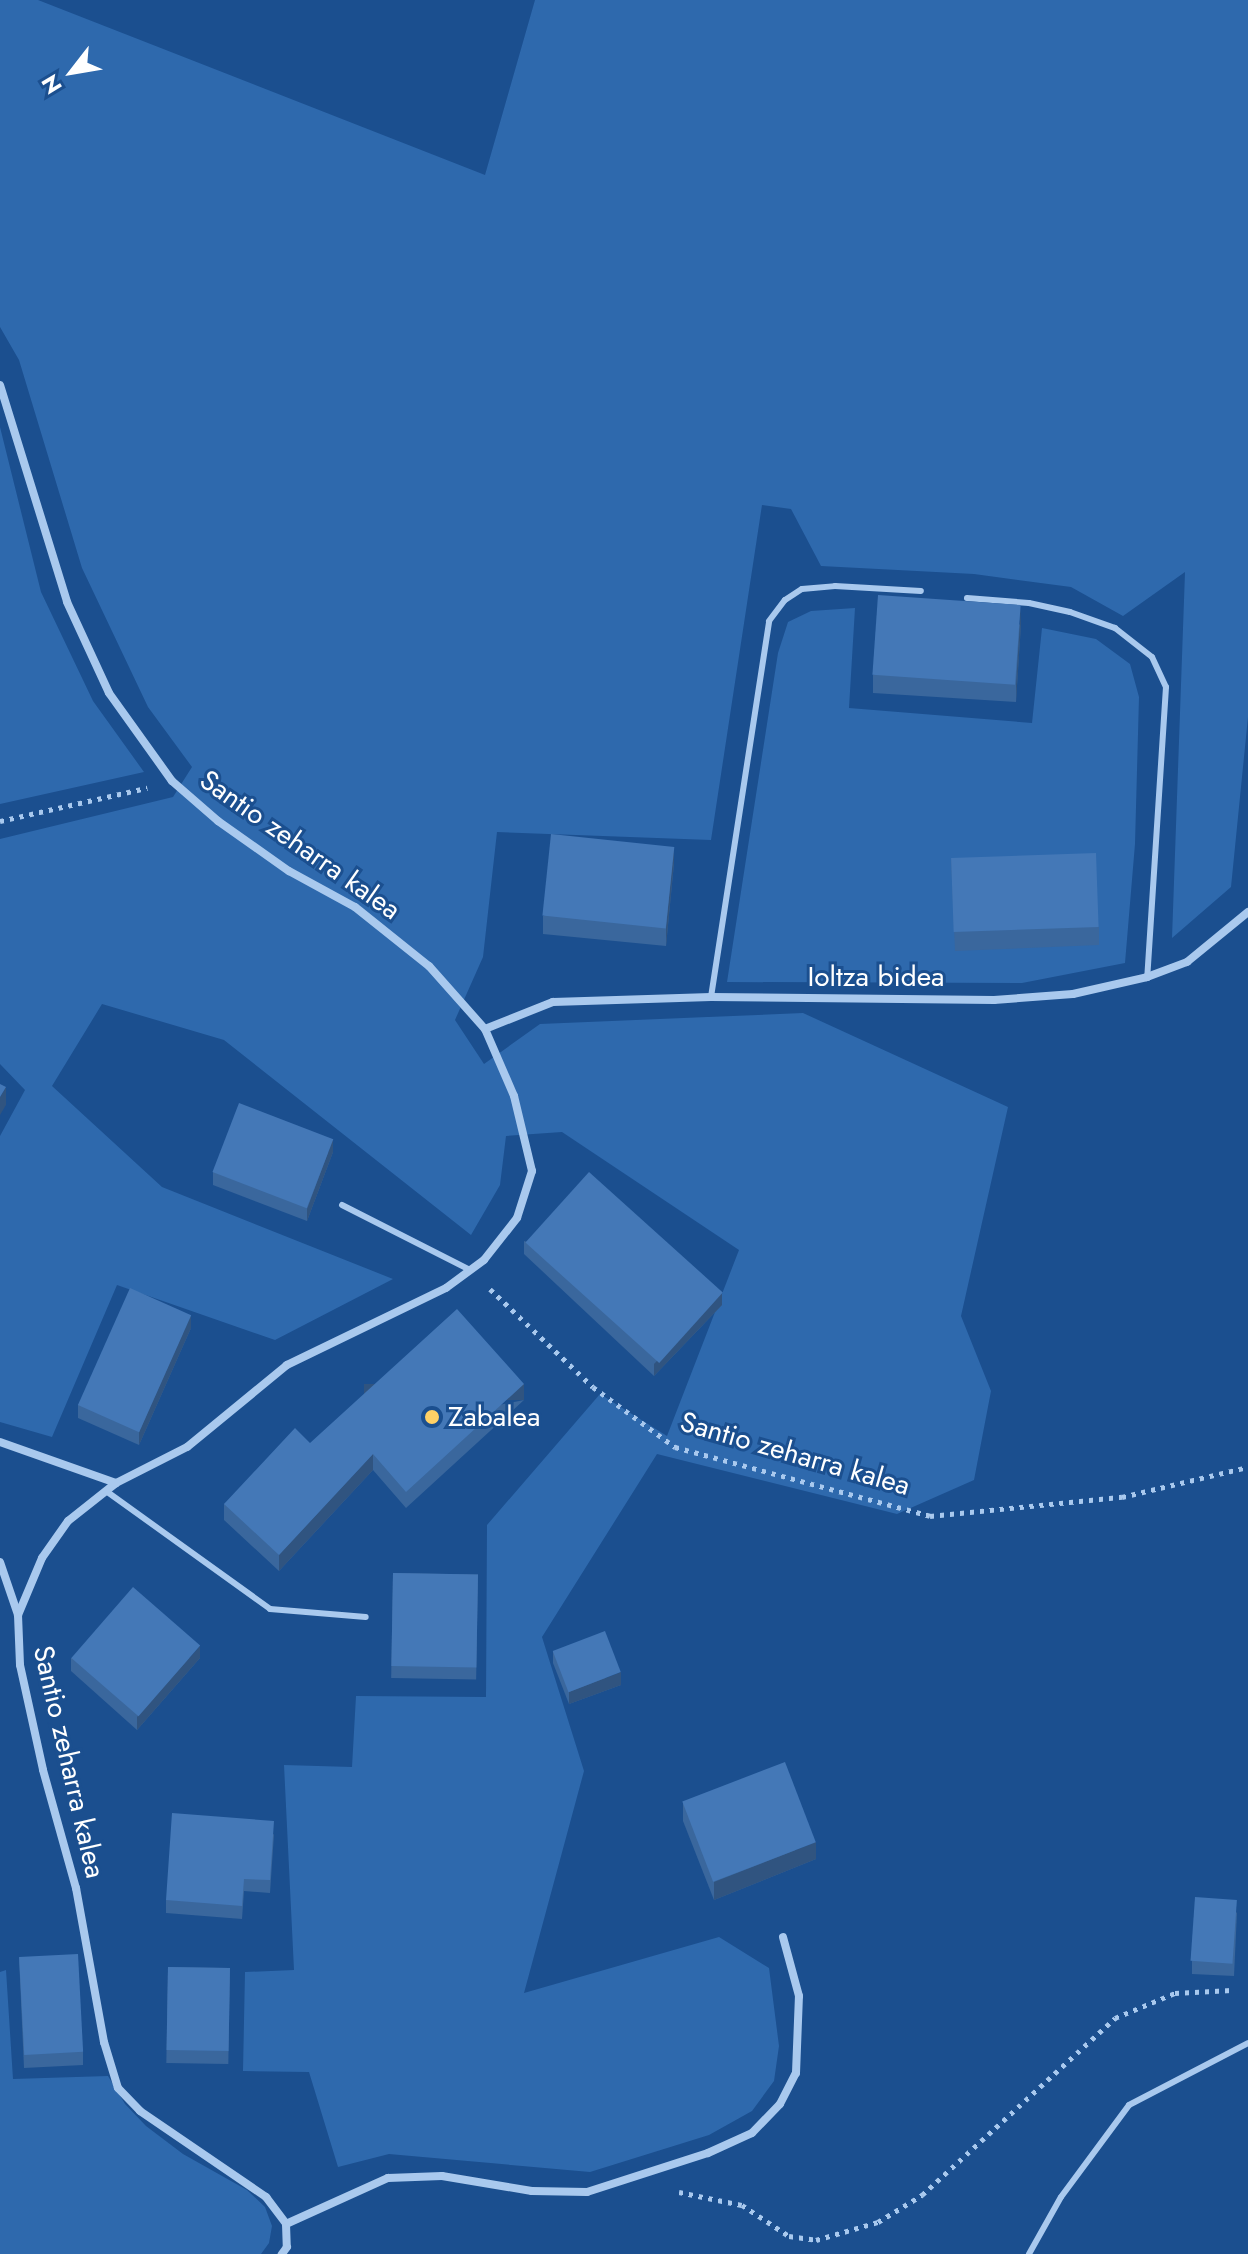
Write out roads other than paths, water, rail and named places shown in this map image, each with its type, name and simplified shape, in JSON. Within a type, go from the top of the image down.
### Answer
[{"type":"street","name":"Santio zeharra kalea","points":[[0,385],[67,602],[109,693],[172,781],[218,821],[277,863],[355,907],[429,966],[485,1029],[514,1096],[532,1171],[517,1218],[484,1260],[446,1288],[287,1365],[187,1447],[116,1483],[68,1521],[42,1558],[18,1615],[20,1665],[43,1770],[76,1888],[104,2042],[118,2088],[140,2111],[266,2197],[286,2224]]},
{"type":"street","name":"Ioltza bidea","points":[[485,1029],[553,1002],[711,997],[994,1000],[1073,994],[1147,977],[1187,962],[1248,912]]},
{"type":"street","points":[[0,1442],[116,1483]]},
{"type":"street","points":[[0,1562],[18,1615]]},
{"type":"street","points":[[282,2254],[287,2247],[286,2224],[388,2178],[442,2176],[532,2191],[587,2192],[708,2153],[752,2133],[780,2104],[796,2073],[799,1996],[783,1937]]},
{"type":"lane","points":[[711,997],[769,621],[785,600],[802,589],[835,586],[921,591]]},
{"type":"lane","points":[[967,598],[1029,603],[1070,612],[1115,628],[1152,657],[1166,687],[1147,977]]},
{"type":"lane","points":[[342,1205],[470,1270]]},
{"type":"lane","points":[[106,1491],[270,1609],[366,1617]]},
{"type":"lane","points":[[1029,2254],[1061,2197],[1129,2105],[1248,2043]]},
{"type":"place","name":"Zabalea","points":[[432,1417]]}]
